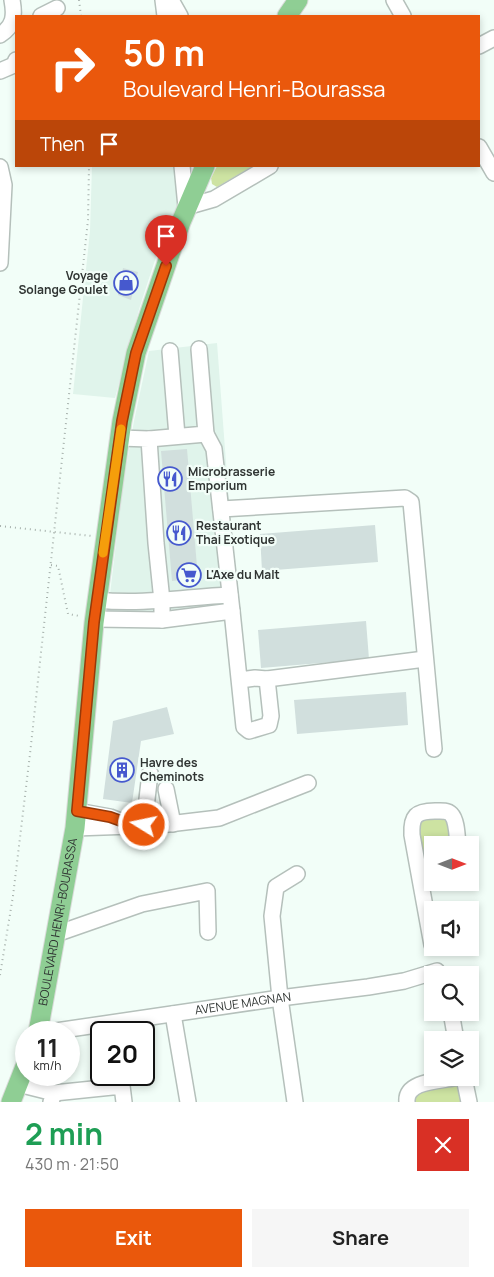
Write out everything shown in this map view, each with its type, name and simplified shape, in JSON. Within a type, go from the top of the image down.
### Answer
[{"type":"main road","name":"BOULEVARD HENRI-BOURASSA","points":[[40,1021],[76,820],[95,619],[105,537],[120,438],[136,353],[186,207],[205,167]]},
{"type":"main road","points":[[11,1102],[17,1086]]},
{"type":"street","points":[[0,35],[15,21],[12,0]]},
{"type":"street","points":[[163,0],[165,15]]},
{"type":"street","points":[[171,0],[179,15]]},
{"type":"street","points":[[394,0],[402,15]]},
{"type":"street","points":[[42,15],[57,8]]},
{"type":"street","points":[[480,45],[494,38]]},
{"type":"street","points":[[0,71],[14,65],[15,62]]},
{"type":"street","points":[[480,149],[494,173]]},
{"type":"street","points":[[0,167],[4,186],[0,263]]},
{"type":"street","points":[[182,167],[186,207],[214,199],[268,167]]},
{"type":"street","points":[[198,349],[206,434],[214,449],[244,727],[249,731],[269,725],[267,679]]},
{"type":"street","points":[[170,351],[177,436]]},
{"type":"street","points":[[120,438],[149,439],[206,434]]},
{"type":"street","points":[[149,439],[162,620]]},
{"type":"street","points":[[221,509],[405,498],[411,502],[434,750]]},
{"type":"street","points":[[97,600],[117,602],[162,601],[230,595]]},
{"type":"street","points":[[197,597],[200,614]]},
{"type":"street","points":[[95,619],[162,620],[232,611]]},
{"type":"street","points":[[240,680],[267,679],[425,659]]},
{"type":"street","points":[[138,825],[150,773]]},
{"type":"street","points":[[76,820],[110,817],[138,825],[173,824],[219,818],[308,783]]},
{"type":"street","points":[[166,789],[173,824]]},
{"type":"street","points":[[424,873],[412,835],[412,826],[417,814],[425,811],[446,811],[451,814],[454,820],[457,836]]},
{"type":"street","points":[[295,1102],[280,998],[272,916],[276,886],[297,874]]},
{"type":"street","points":[[56,934],[142,904],[207,891],[208,932]]},
{"type":"street","name":"AVENUE MAGNAN","points":[[80,1028],[280,998],[368,988],[424,976]]},
{"type":"street","points":[[173,1014],[188,1102]]},
{"type":"street","points":[[407,1102],[410,1090],[424,1084]]},
{"type":"street","points":[[26,1088],[52,1097],[122,1086],[124,1102]]},
{"type":"street","points":[[466,1086],[469,1102]]},
{"type":"path","points":[[79,0],[81,15]]},
{"type":"path","points":[[0,975],[14,896],[51,565],[88,220],[89,167]]},
{"type":"path","points":[[0,526],[105,537]]},
{"type":"path","points":[[51,565],[58,566],[68,614],[95,619]]},
{"type":"shaded area","points":[[92,167],[193,167],[156,257],[140,306],[115,398],[73,394],[90,231]]},
{"type":"shaded area","points":[[217,343],[237,608],[107,620],[122,492],[134,421],[149,351]]},
{"type":"green space","points":[[216,167],[251,167],[217,187],[212,184],[211,178]]},
{"type":"green space","points":[[446,811],[455,836],[424,836],[424,883],[421,884],[414,819]]},
{"type":"green space","points":[[425,1086],[459,1086],[469,1102],[407,1102],[410,1090]]},
{"type":"building","points":[[123,268],[138,272],[131,300],[118,295]]},
{"type":"building","points":[[187,449],[198,578],[172,581],[161,451]]},
{"type":"building","points":[[375,525],[378,562],[262,571],[260,534]]},
{"type":"building","points":[[366,621],[369,659],[261,668],[258,630]]},
{"type":"building","points":[[406,692],[408,725],[297,734],[294,700]]},
{"type":"building","name":"Havre des Cheminots","points":[[167,707],[174,734],[141,741],[132,803],[103,799],[113,721]]},
{"type":"slow traffic","points":[[103,553],[121,429]]},
{"type":"place","name":"Voyage Solange Goulet","points":[[126,283]]},
{"type":"place","name":"Microbrasserie Emporium","points":[[170,479]]},
{"type":"place","name":"Restaurant Thai Exotique","points":[[179,533]]},
{"type":"place","name":"L'Axe du Malt","points":[[189,575]]},
{"type":"place","name":"Havre des Cheminots","points":[[122,770]]},
{"type":"route","points":[[144,825],[132,825],[110,817],[77,811],[94,622],[122,421],[136,353],[166,266]]}]
